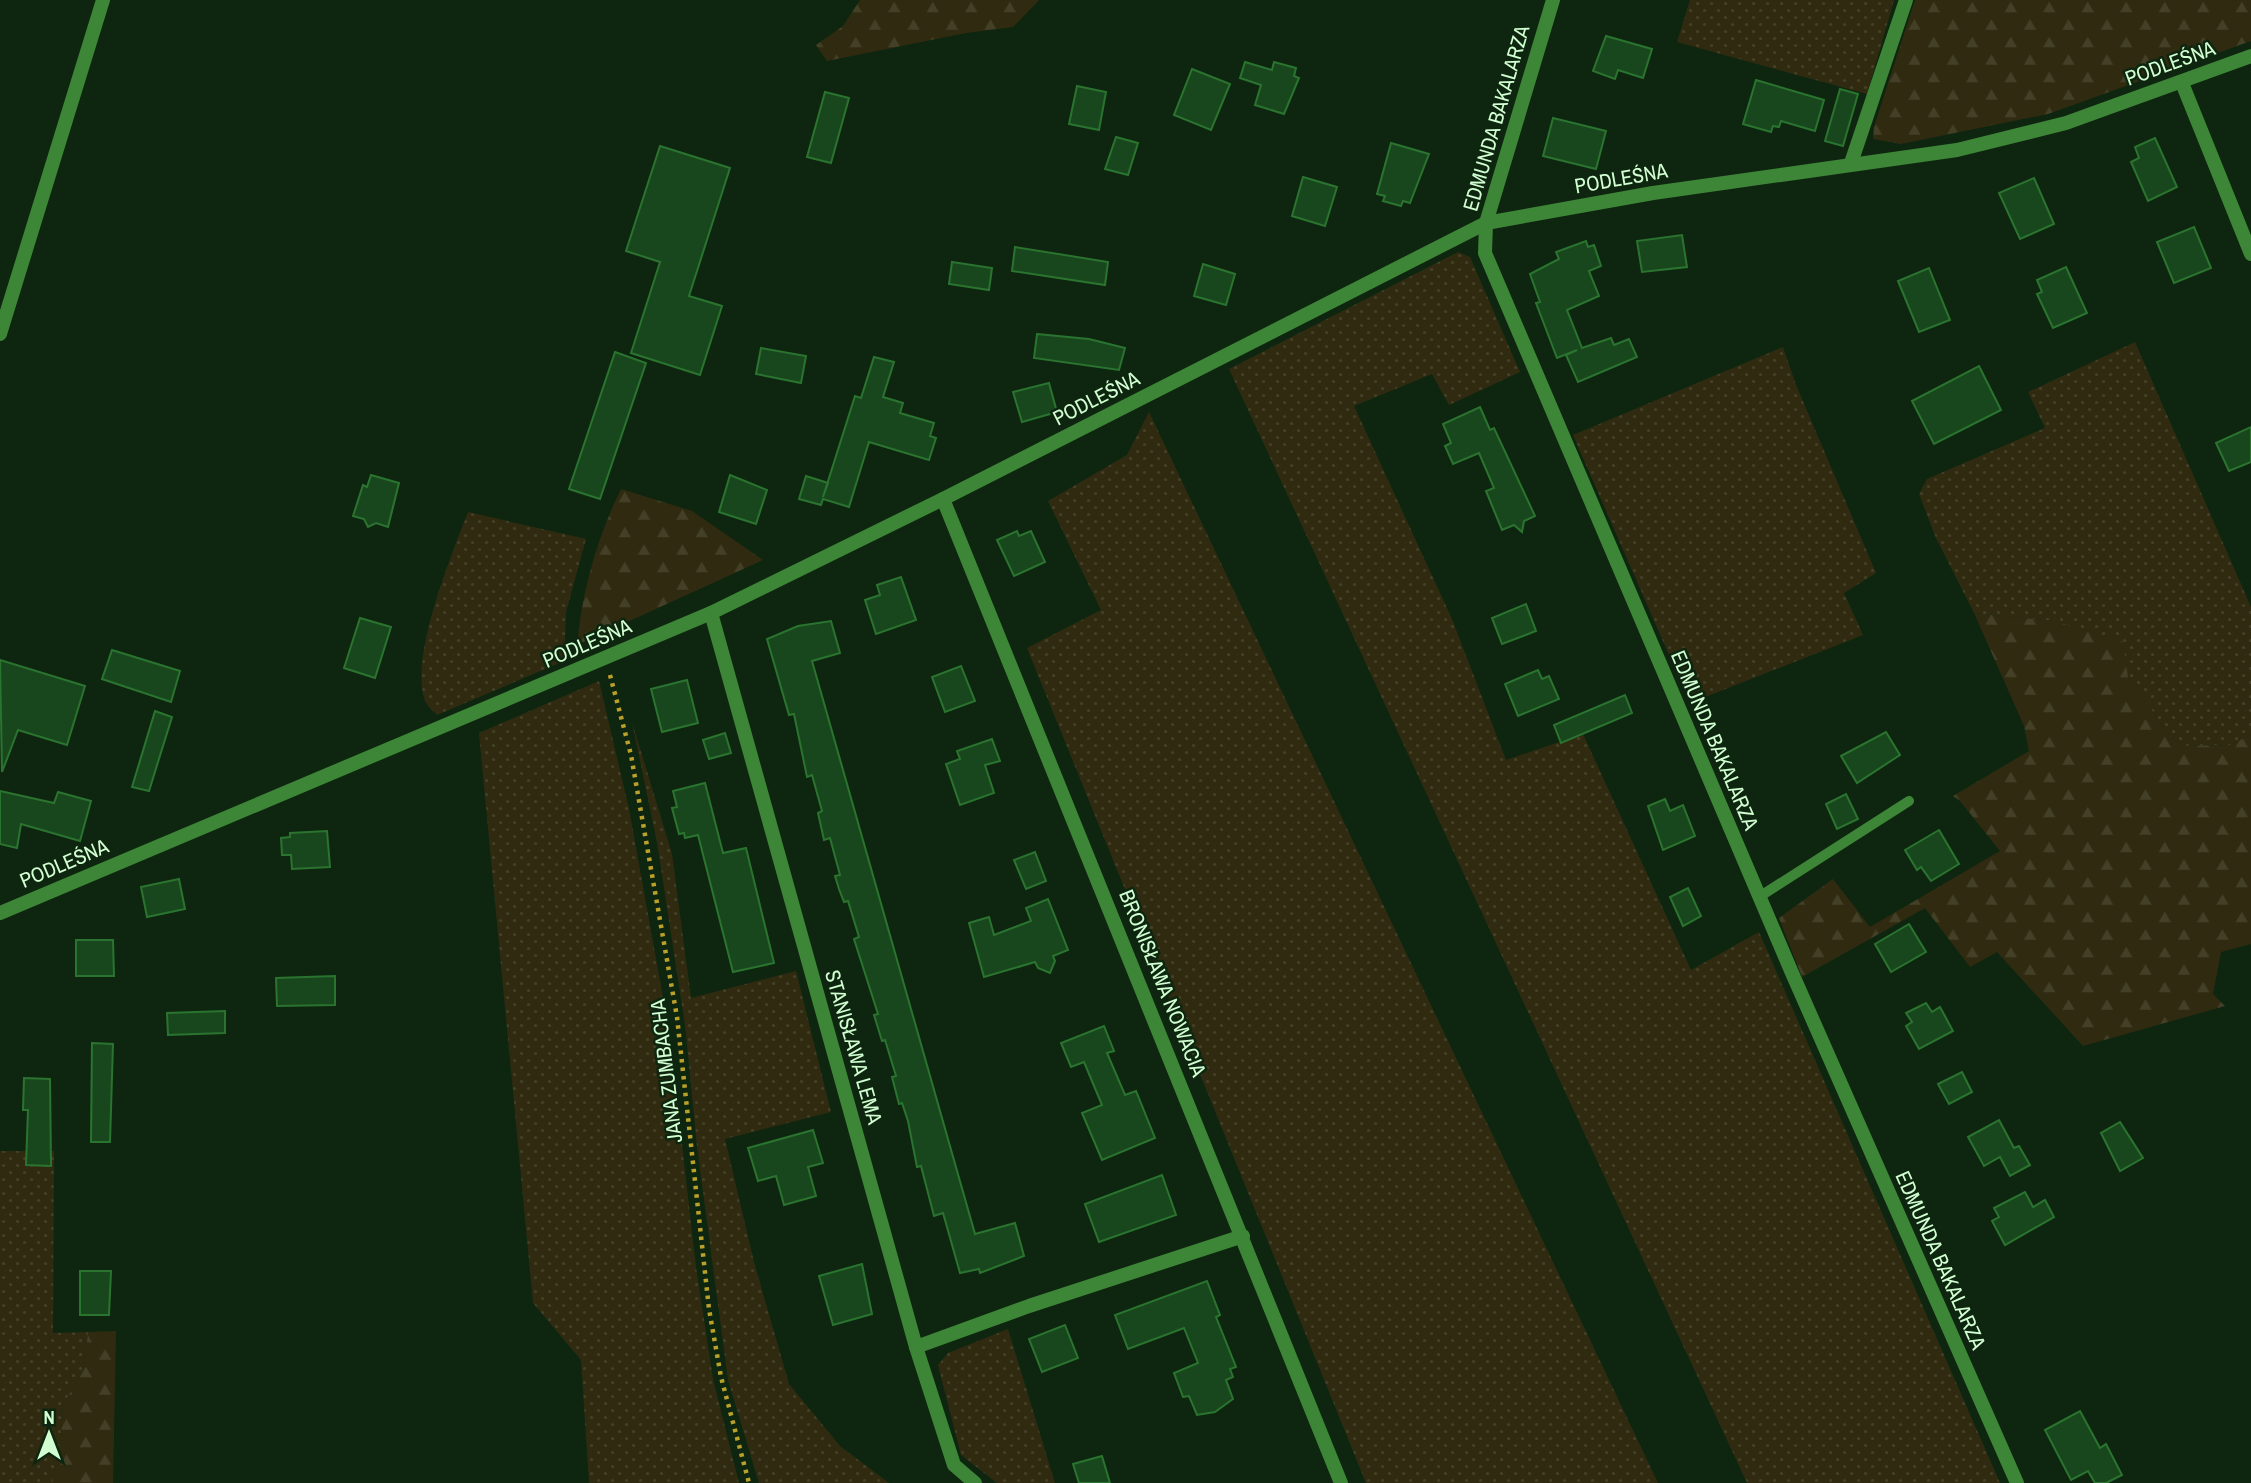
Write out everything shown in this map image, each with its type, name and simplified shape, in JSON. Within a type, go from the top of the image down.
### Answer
[{"type":"street","points":[[0,334],[103,0]]},
{"type":"street","name":"EDMUNDA BAKALARZA","points":[[1553,0],[1486,223],[1485,253],[1759,897],[2017,1483]]},
{"type":"street","points":[[1851,163],[1906,0]]},
{"type":"street","name":"PODLEŚNA","points":[[0,913],[711,613],[943,499],[1486,223],[1653,193],[1957,150],[2066,122],[2182,83],[2251,55]]},
{"type":"street","points":[[2182,83],[2251,254]]},
{"type":"street","name":"BRONISŁAWA NOWACIA","points":[[943,499],[1341,1483]]},
{"type":"street","name":"STANISŁAWA LEMA","points":[[711,613],[916,1348],[954,1465],[975,1483]]},
{"type":"street","points":[[916,1348],[1029,1306],[1243,1236]]},
{"type":"lane","points":[[1759,897],[1909,802]]},
{"type":"path","name":"JANA ZUMBACHA","points":[[605,658],[631,755],[677,1017],[709,1309],[721,1377],[748,1483]]},
{"type":"green space","points":[[860,0],[1039,0],[1013,27],[966,33],[827,61],[816,45],[843,26]]},
{"type":"green space","points":[[1690,0],[1894,0],[1867,94],[1677,42]]},
{"type":"green space","points":[[1915,0],[2251,0],[2251,41],[2048,114],[1901,144],[1873,139],[1874,127]]},
{"type":"green space","points":[[1458,252],[1470,257],[1520,372],[1449,405],[1432,374],[1354,406],[1452,619],[1506,760],[1583,734],[1691,970],[1759,932],[2000,1483],[1747,1483],[1229,369]]},
{"type":"green space","points":[[2135,342],[2251,607],[2251,735],[2230,745],[2178,746],[2128,678],[2054,621],[1974,613],[1936,538],[1919,494],[1927,479],[2045,428],[2028,392]]},
{"type":"green space","points":[[1783,347],[1796,385],[1876,573],[1844,593],[1863,635],[1690,703],[1573,435]]},
{"type":"green space","points":[[1149,412],[1658,1483],[1366,1483],[1027,648],[1101,610],[1048,501],[1127,455]]},
{"type":"green space","points":[[621,489],[692,511],[763,560],[577,645],[592,565]]},
{"type":"green space","points":[[468,512],[586,539],[566,612],[564,661],[437,715],[424,698],[421,679],[423,656],[435,605]]},
{"type":"green space","points":[[1974,613],[2054,621],[2123,642],[2128,678],[2178,746],[2230,745],[2251,735],[2251,944],[2221,952],[2213,994],[2225,1006],[2083,1046],[1997,952],[1970,967],[1925,908],[1802,977],[1779,918],[1833,879],[1870,927],[2000,851],[1953,796],[2029,751],[2024,726]]},
{"type":"green space","points":[[599,681],[629,809],[669,1031],[696,1267],[713,1379],[739,1483],[589,1483],[581,1360],[533,1303],[479,733]]},
{"type":"green space","points":[[632,722],[672,854],[691,998],[796,971],[831,1112],[725,1139],[754,1262],[789,1384],[840,1446],[889,1483],[759,1483],[728,1380],[697,1146],[685,1025],[657,842]]},
{"type":"green space","points":[[0,1151],[54,1151],[53,1333],[88,1332],[84,1369],[63,1405],[61,1438],[52,1483],[0,1483]]},
{"type":"green space","points":[[1008,1329],[1055,1483],[997,1483],[961,1455],[938,1365],[948,1353]]},
{"type":"green space","points":[[116,1331],[113,1483],[52,1483],[61,1438],[63,1405],[84,1369],[88,1332]]},
{"type":"building","points":[[1606,36],[1652,49],[1643,78],[1618,70],[1615,79],[1593,71]]},
{"type":"building","points":[[1245,62],[1272,70],[1274,62],[1296,68],[1294,76],[1299,78],[1284,114],[1255,105],[1261,85],[1240,78]]},
{"type":"building","points":[[1192,69],[1230,84],[1211,130],[1174,115]]},
{"type":"building","points":[[1756,80],[1824,100],[1815,131],[1781,121],[1779,127],[1773,126],[1771,132],[1743,124]]},
{"type":"building","points":[[1077,86],[1106,92],[1099,130],[1069,124]]},
{"type":"building","points":[[1840,89],[1858,94],[1843,146],[1825,141]]},
{"type":"building","points":[[825,92],[849,98],[831,163],[807,157]]},
{"type":"building","points":[[1553,118],[1606,131],[1596,169],[1543,156]]},
{"type":"building","points":[[1116,137],[1138,143],[1128,175],[1105,169]]},
{"type":"building","points":[[2155,138],[2177,187],[2148,201],[2131,162],[2139,158],[2135,147]]},
{"type":"building","points":[[1391,143],[1429,154],[1410,203],[1403,201],[1401,206],[1383,201],[1385,196],[1377,194]]},
{"type":"building","points":[[660,146],[730,168],[689,296],[722,306],[700,375],[631,353],[660,262],[626,251]]},
{"type":"building","points":[[1303,177],[1337,187],[1325,226],[1292,216]]},
{"type":"building","points":[[2034,178],[2054,224],[2020,239],[1999,193]]},
{"type":"building","points":[[2194,227],[2211,268],[2174,283],[2157,242]]},
{"type":"building","points":[[1682,235],[1687,267],[1642,272],[1637,241]]},
{"type":"building","points":[[1586,241],[1588,247],[1594,245],[1601,266],[1589,271],[1599,296],[1567,310],[1582,348],[1611,338],[1614,345],[1629,339],[1637,357],[1578,382],[1566,355],[1577,350],[1557,358],[1536,303],[1540,302],[1530,274],[1559,259],[1556,252]]},
{"type":"building","points":[[1015,247],[1108,262],[1105,285],[1012,271]]},
{"type":"building","points":[[952,262],[992,268],[989,290],[949,284]]},
{"type":"building","points":[[1203,264],[1235,274],[1226,305],[1194,296]]},
{"type":"building","points":[[2066,267],[2087,313],[2053,328],[2037,294],[2042,292],[2037,280]]},
{"type":"building","points":[[1929,268],[1950,320],[1919,332],[1898,281]]},
{"type":"building","points":[[1037,334],[1089,339],[1125,348],[1119,370],[1034,358]]},
{"type":"building","points":[[761,348],[806,356],[801,383],[756,374]]},
{"type":"building","points":[[615,352],[646,363],[600,499],[569,489]]},
{"type":"building","points":[[874,357],[894,362],[883,397],[903,403],[900,413],[934,423],[930,436],[936,438],[929,460],[869,442],[849,507],[823,499],[821,505],[799,499],[806,476],[827,483],[855,396],[861,398]]},
{"type":"building","points":[[1979,366],[2001,410],[1934,444],[1912,401]]},
{"type":"building","points":[[1049,383],[1057,412],[1022,422],[1013,392]]},
{"type":"building","points":[[1480,407],[1490,430],[1494,428],[1535,516],[1524,521],[1522,532],[1514,525],[1502,530],[1486,491],[1494,488],[1479,453],[1453,464],[1445,446],[1451,443],[1443,424]]},
{"type":"building","points":[[2251,427],[2251,462],[2229,471],[2216,443]]},
{"type":"building","points":[[371,475],[399,483],[388,527],[376,523],[368,527],[364,519],[353,516],[363,485],[367,487]]},
{"type":"building","points":[[730,475],[767,490],[756,524],[719,512]]},
{"type":"building","points":[[1017,531],[1019,536],[1031,531],[1045,562],[1014,576],[997,540]]},
{"type":"building","points":[[901,577],[916,620],[876,634],[865,600],[880,595],[877,585]]},
{"type":"building","points":[[1526,604],[1536,631],[1502,644],[1492,618]]},
{"type":"building","points":[[360,618],[391,627],[375,678],[344,668]]},
{"type":"building","points":[[831,621],[840,653],[812,661],[975,1234],[1015,1223],[1024,1256],[980,1273],[979,1269],[960,1273],[943,1213],[934,1216],[921,1166],[917,1167],[908,1121],[902,1103],[899,1104],[892,1077],[896,1076],[874,1015],[878,1014],[854,939],[859,937],[848,901],[844,902],[839,889],[835,876],[840,875],[830,838],[824,840],[818,813],[822,811],[812,775],[807,777],[794,714],[789,715],[767,639],[798,626]]},
{"type":"building","points":[[112,650],[180,671],[171,702],[102,679]]},
{"type":"building","points":[[0,660],[85,686],[67,745],[18,730],[2,772]]},
{"type":"building","points":[[961,666],[975,701],[945,712],[932,677]]},
{"type":"building","points":[[1538,670],[1542,679],[1549,676],[1559,699],[1518,716],[1505,684]]},
{"type":"building","points":[[687,680],[698,723],[662,732],[651,689]]},
{"type":"building","points":[[1625,695],[1632,713],[1561,743],[1554,725]]},
{"type":"building","points":[[155,711],[172,717],[149,791],[132,787]]},
{"type":"building","points":[[1886,732],[1900,755],[1857,783],[1841,756]]},
{"type":"building","points":[[725,733],[731,753],[709,759],[703,740]]},
{"type":"building","points":[[992,739],[1000,761],[985,765],[994,793],[960,805],[946,764],[960,759],[957,751]]},
{"type":"building","points":[[705,783],[723,853],[746,848],[774,963],[733,972],[698,835],[685,838],[684,833],[679,834],[672,808],[677,807],[673,791]]},
{"type":"building","points":[[0,791],[54,803],[58,792],[91,801],[80,841],[21,824],[17,848],[0,844]]},
{"type":"building","points":[[1846,794],[1858,819],[1837,829],[1826,804]]},
{"type":"building","points":[[1665,799],[1670,811],[1683,805],[1695,836],[1663,850],[1648,806]]},
{"type":"building","points":[[1939,830],[1959,864],[1931,881],[1921,867],[1917,870],[1905,850]]},
{"type":"building","points":[[327,831],[330,867],[292,869],[291,855],[282,855],[281,838],[290,837],[290,833]]},
{"type":"building","points":[[1035,852],[1046,881],[1026,889],[1014,860]]},
{"type":"building","points":[[179,879],[185,909],[147,917],[141,887]]},
{"type":"building","points":[[1688,888],[1701,916],[1683,926],[1670,897]]},
{"type":"building","points":[[1048,899],[1068,950],[1053,956],[1055,961],[1050,973],[1038,968],[1035,962],[984,977],[969,923],[989,917],[994,935],[1031,921],[1026,908]]},
{"type":"building","points":[[1909,924],[1926,952],[1891,972],[1875,944]]},
{"type":"building","points":[[76,940],[113,940],[114,976],[76,976]]},
{"type":"building","points":[[335,976],[335,1005],[277,1006],[276,978]]},
{"type":"building","points":[[1926,1003],[1932,1012],[1940,1007],[1953,1031],[1919,1049],[1906,1026],[1912,1022],[1906,1013]]},
{"type":"building","points":[[225,1011],[225,1033],[168,1035],[167,1013]]},
{"type":"building","points":[[1104,1026],[1114,1051],[1107,1053],[1125,1095],[1136,1091],[1155,1138],[1102,1160],[1082,1113],[1102,1105],[1084,1062],[1071,1067],[1061,1043]]},
{"type":"building","points":[[92,1043],[113,1044],[110,1142],[91,1142]]},
{"type":"building","points":[[1962,1072],[1972,1092],[1949,1104],[1938,1084]]},
{"type":"building","points":[[24,1078],[50,1079],[51,1166],[26,1165],[28,1110],[23,1110]]},
{"type":"building","points":[[1999,1120],[2014,1148],[2019,1146],[2030,1165],[2010,1176],[2000,1157],[1984,1166],[1968,1137]]},
{"type":"building","points":[[2120,1122],[2143,1158],[2120,1171],[2101,1133]]},
{"type":"building","points":[[813,1130],[823,1163],[808,1167],[816,1196],[784,1205],[776,1176],[758,1181],[748,1148]]},
{"type":"building","points":[[1162,1175],[1176,1215],[1099,1242],[1085,1204]]},
{"type":"building","points":[[2025,1192],[2033,1207],[2045,1200],[2054,1217],[2005,1245],[1992,1221],[1999,1217],[1994,1208]]},
{"type":"building","points":[[862,1264],[872,1314],[833,1325],[819,1276]]},
{"type":"building","points":[[80,1271],[111,1271],[109,1315],[80,1315]]},
{"type":"building","points":[[1207,1281],[1220,1315],[1216,1317],[1236,1367],[1230,1369],[1233,1377],[1226,1380],[1233,1399],[1215,1412],[1197,1415],[1189,1396],[1183,1397],[1174,1373],[1198,1363],[1184,1328],[1128,1349],[1115,1315]]},
{"type":"building","points":[[1065,1325],[1078,1358],[1042,1372],[1029,1339]]},
{"type":"building","points":[[2080,1411],[2100,1448],[2106,1444],[2122,1475],[2106,1483],[2095,1483],[2088,1471],[2071,1480],[2045,1430]]},
{"type":"building","points":[[1102,1456],[1110,1483],[1079,1483],[1073,1464]]}]
